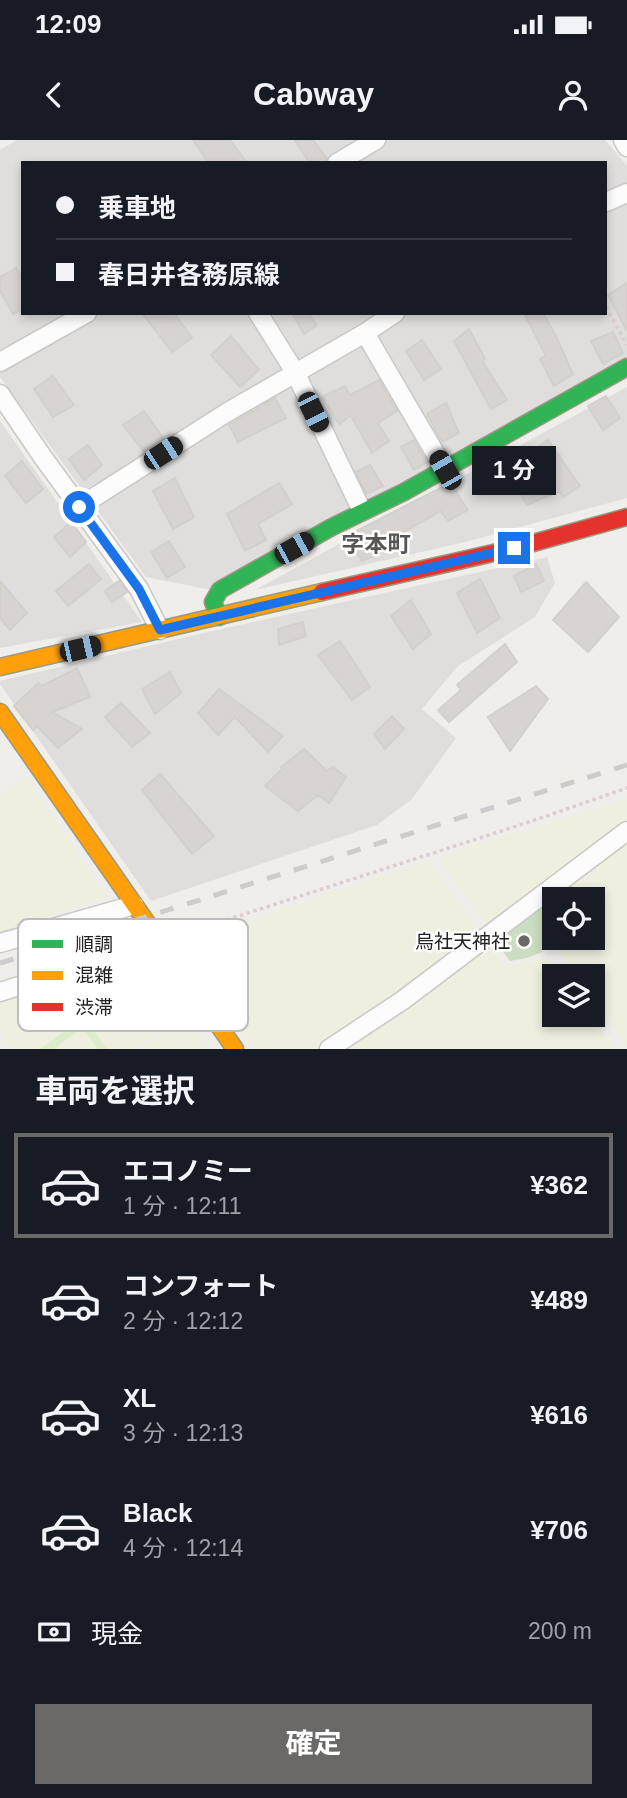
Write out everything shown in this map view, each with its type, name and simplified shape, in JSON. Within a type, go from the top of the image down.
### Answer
[{"type":"street","points":[[340,161],[376,140]]},
{"type":"street","points":[[623,140],[627,147]]},
{"type":"street","points":[[607,202],[627,193]]},
{"type":"street","points":[[0,362],[83,315]]},
{"type":"street","points":[[259,315],[295,372],[362,511]]},
{"type":"street","points":[[79,507],[295,372],[393,315]]},
{"type":"street","points":[[365,333],[445,470]]},
{"type":"street","points":[[219,617],[213,603],[220,590],[362,511],[445,470],[627,367]]},
{"type":"street","points":[[0,394],[139,589],[160,630]]},
{"type":"street","points":[[0,667],[514,548],[627,517]]},
{"type":"street","points":[[0,712],[144,919]]},
{"type":"street","points":[[329,1049],[403,1000],[627,831]]},
{"type":"street","points":[[85,919],[134,905]]},
{"type":"street","points":[[0,943],[18,938]]},
{"type":"street","points":[[0,992],[18,986]]},
{"type":"street","points":[[222,1031],[235,1049]]},
{"type":"path","points":[[607,309],[627,345]]},
{"type":"path","points":[[230,919],[627,788]]},
{"type":"shaded area","points":[[17,140],[605,140],[627,166],[627,358],[211,590],[146,577],[0,377],[0,150]]},
{"type":"shaded area","points":[[627,387],[627,498],[465,542],[255,590]]},
{"type":"shaded area","points":[[0,421],[142,622],[0,648]]},
{"type":"shaded area","points":[[547,557],[555,583],[535,617],[458,666],[422,709],[456,738],[412,799],[377,825],[151,901],[0,684],[0,681],[208,632]]},
{"type":"green space","points":[[26,776],[107,897],[40,919],[18,919],[18,926],[0,932],[0,797]]},
{"type":"green space","points":[[627,799],[627,1045],[605,1015],[605,964],[568,964],[559,952],[605,950],[605,887],[536,888],[488,923],[441,863],[441,856]]},
{"type":"green space","points":[[429,861],[505,968],[546,958],[551,964],[542,964],[542,1027],[598,1027],[615,1049],[256,1049],[243,1031],[248,1031],[248,921]]},
{"type":"green space","points":[[542,905],[542,952],[510,961],[499,939],[520,919],[527,918],[531,910],[539,909]]},
{"type":"green space","points":[[18,998],[18,1031],[65,1031],[40,1049],[12,1049],[0,1032],[0,1002]]},
{"type":"green space","points":[[65,1031],[78,1031],[54,1049],[40,1049]]},
{"type":"green space","points":[[78,1031],[84,1031],[98,1049],[54,1049]]},
{"type":"green space","points":[[84,1031],[94,1031],[107,1049],[98,1049]]},
{"type":"green space","points":[[94,1031],[160,1031],[135,1049],[107,1049]]},
{"type":"green space","points":[[165,1031],[197,1031],[210,1049],[140,1049]]},
{"type":"building","points":[[193,140],[230,140],[246,161],[208,161]]},
{"type":"building","points":[[295,140],[313,140],[327,159],[309,161]]},
{"type":"building","points":[[16,268],[21,277],[21,310],[13,314],[0,291],[0,277]]},
{"type":"building","points":[[627,283],[627,331],[608,295]]},
{"type":"building","points":[[144,315],[175,315],[192,338],[172,352]]},
{"type":"building","points":[[293,315],[310,315],[317,325],[304,334]]},
{"type":"building","points":[[525,315],[544,315],[573,374],[554,386],[540,359],[546,356]]},
{"type":"building","points":[[469,329],[485,359],[482,361],[507,400],[491,409],[454,341]]},
{"type":"building","points":[[613,332],[623,353],[603,364],[591,341]]},
{"type":"building","points":[[231,336],[259,370],[240,387],[211,355]]},
{"type":"building","points":[[422,340],[441,369],[424,380],[406,351]]},
{"type":"building","points":[[53,376],[74,405],[53,417],[34,389]]},
{"type":"building","points":[[379,380],[397,411],[378,423],[389,441],[372,453],[351,416],[339,424],[322,397],[345,386],[350,395]]},
{"type":"building","points":[[606,396],[620,418],[603,430],[588,406]]},
{"type":"building","points":[[275,398],[286,418],[238,442],[229,425]]},
{"type":"building","points":[[446,403],[459,433],[442,442],[427,414]]},
{"type":"building","points":[[144,411],[164,439],[144,452],[123,425]]},
{"type":"building","points":[[414,440],[427,462],[414,470],[401,447]]},
{"type":"building","points":[[548,440],[580,486],[563,497],[559,491],[527,505],[514,482],[512,484],[494,459],[511,449],[518,460]]},
{"type":"building","points":[[88,445],[102,465],[84,480],[69,459]]},
{"type":"building","points":[[22,461],[43,489],[26,503],[5,476]]},
{"type":"building","points":[[370,465],[383,486],[366,494],[356,472]]},
{"type":"building","points":[[175,478],[194,517],[173,529],[153,491]]},
{"type":"building","points":[[279,483],[292,504],[258,524],[266,540],[245,551],[227,514]]},
{"type":"building","points":[[450,483],[468,510],[448,521],[441,511],[384,543],[388,550],[362,561],[347,536]]},
{"type":"building","points":[[71,522],[86,542],[70,557],[54,537]]},
{"type":"building","points":[[169,541],[185,567],[167,578],[151,552]]},
{"type":"building","points":[[89,564],[101,579],[68,606],[56,591]]},
{"type":"building","points":[[536,564],[544,581],[521,592],[514,576]]},
{"type":"building","points":[[480,579],[500,618],[477,633],[457,593]]},
{"type":"building","points":[[0,581],[27,613],[10,630],[0,618]]},
{"type":"building","points":[[119,581],[127,592],[112,602],[105,591]]},
{"type":"building","points":[[586,582],[619,617],[588,652],[553,620]]},
{"type":"building","points":[[411,600],[431,634],[413,649],[391,616]]},
{"type":"building","points":[[303,622],[306,636],[279,645],[278,629]]},
{"type":"building","points":[[340,641],[370,687],[352,700],[318,655]]},
{"type":"building","points":[[505,644],[517,662],[449,722],[438,710],[461,690],[457,685]]},
{"type":"building","points":[[77,668],[90,697],[52,712],[82,729],[58,748],[37,726],[33,730],[14,706],[38,683],[42,686]]},
{"type":"building","points":[[170,672],[181,693],[155,714],[142,689]]},
{"type":"building","points":[[536,686],[548,699],[510,751],[488,717]]},
{"type":"building","points":[[219,689],[283,736],[268,752],[235,717],[218,735],[198,713]]},
{"type":"building","points":[[121,703],[150,733],[132,747],[105,717]]},
{"type":"building","points":[[392,716],[404,729],[385,749],[374,734]]},
{"type":"building","points":[[304,749],[327,771],[333,767],[346,777],[329,803],[318,795],[298,811],[265,786],[283,768],[281,767]]},
{"type":"building","points":[[160,774],[214,836],[192,854],[142,790]]},
{"type":"railway","points":[[139,919],[627,765]]},
{"type":"railway","points":[[0,963],[18,957]]},
{"type":"traffic: fast","points":[[219,617],[213,602],[220,590],[332,527],[404,492],[627,367]]},
{"type":"traffic: slow","points":[[0,667],[322,592]]},
{"type":"traffic: slow","points":[[0,712],[144,919]]},
{"type":"traffic: slow","points":[[222,1031],[235,1049]]},
{"type":"traffic: jam","points":[[322,592],[515,548],[627,517]]},
{"type":"place","name":"烏社天神社","points":[[524,941]]},
{"type":"district","name":"字本町","points":[[376,544]]},
{"type":"route","points":[[79,507],[139,589],[160,630],[514,548]]}]
